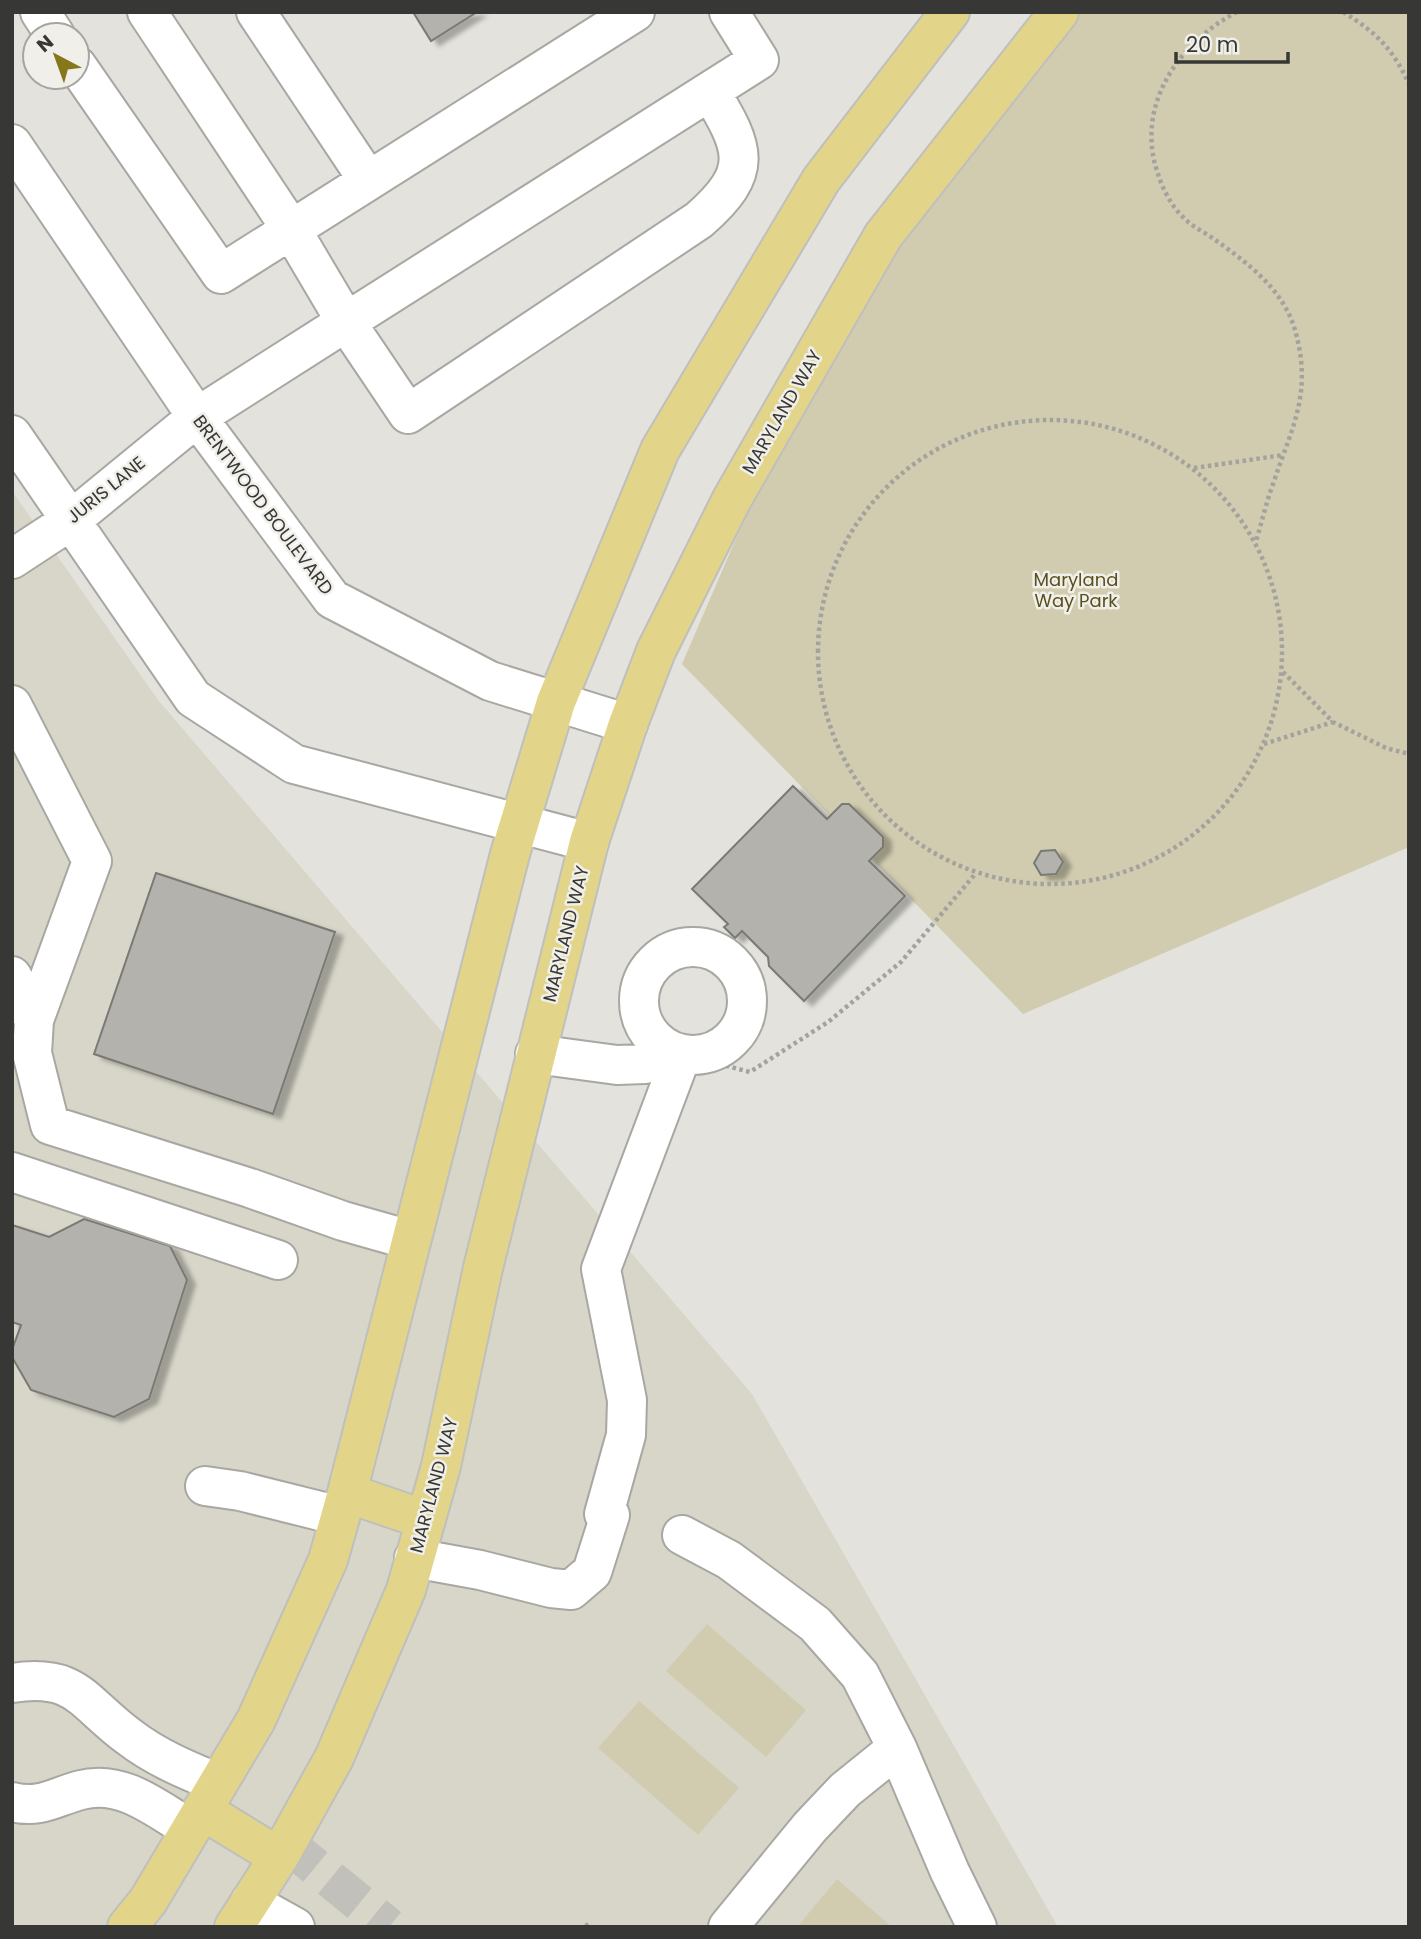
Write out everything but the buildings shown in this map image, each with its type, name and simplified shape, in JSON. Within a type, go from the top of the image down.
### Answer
[{"type":"main road","points":[[127,1927],[148,1901],[256,1720],[328,1560],[518,824],[556,702],[660,450],[821,180],[950,12]]},
{"type":"main road","name":"MARYLAND WAY","points":[[242,1914],[279,1857],[334,1758],[406,1590],[441,1466],[483,1268],[589,842],[628,724],[656,651],[732,499],[883,236],[1059,12]]},
{"type":"main road","points":[[344,1504],[426,1520]]},
{"type":"main road","points":[[204,1807],[279,1857]]},
{"type":"street","points":[[147,12],[291,229],[346,322],[408,414],[699,220],[720,201],[734,181],[740,161],[737,141],[710,91]]},
{"type":"street","points":[[256,12],[368,180]]},
{"type":"street","points":[[91,86],[221,274],[635,12]]},
{"type":"street","name":"JURIS LANE","points":[[12,559],[70,521],[197,417],[759,60],[729,12]]},
{"type":"street","name":"BRENTWOOD BOULEVARD","points":[[12,144],[197,417],[332,599],[490,681],[628,724]]},
{"type":"street","points":[[12,435],[193,698],[295,764],[589,842]]},
{"type":"street","points":[[12,705],[92,861],[34,1020],[32,1053],[50,1125],[250,1188],[343,1222],[411,1240]]},
{"type":"street","points":[[12,976],[34,1020]]},
{"type":"street","points":[[535,1054],[617,1065],[645,1064],[684,1055]]},
{"type":"street","points":[[414,1558],[480,1570],[562,1590],[571,1590],[592,1572],[598,1558],[628,1421],[627,1400],[601,1269],[684,1055]]},
{"type":"street","points":[[12,1172],[278,1260]]},
{"type":"street","points":[[205,1486],[344,1504]]},
{"type":"street","points":[[682,1535],[729,1560],[815,1624],[860,1675],[897,1748],[977,1927]]},
{"type":"street","points":[[12,1684],[43,1680],[59,1682],[87,1700],[126,1735],[176,1766],[204,1807]]},
{"type":"street","points":[[728,1927],[810,1827],[845,1790],[897,1748]]},
{"type":"street","points":[[12,1802],[22,1805],[47,1804],[78,1791],[109,1787],[140,1799],[204,1807]]},
{"type":"street","points":[[242,1914],[295,1927]]},
{"type":"path","points":[[1237,12],[1199,37],[1168,74],[1157,96],[1152,154],[1162,185],[1185,220],[1264,279],[1284,306],[1295,329],[1303,376],[1300,407],[1256,541]]},
{"type":"path","points":[[1343,12],[1381,40],[1400,64],[1409,84]]},
{"type":"path","points":[[1062,420],[1099,424],[1135,435],[1173,454],[1193,468],[1230,503],[1256,541],[1277,597],[1283,640],[1282,672],[1276,707],[1264,744],[1249,772],[1220,810],[1185,841],[1158,858],[1126,872],[1084,882],[1043,884],[976,873],[933,854],[904,834],[887,818],[850,772],[833,737],[818,677],[817,638],[828,583],[846,541],[878,495],[921,459],[968,435],[1009,423],[1062,420]]},
{"type":"path","points":[[1193,468],[1283,455]]},
{"type":"path","points":[[1282,672],[1333,722],[1357,736],[1409,754]]},
{"type":"path","points":[[1264,744],[1333,722]]},
{"type":"path","points":[[684,1055],[750,1072],[791,1047],[867,992],[901,962],[976,873]]},
{"type":"shaded area","points":[[12,491],[158,700],[752,1394],[1058,1927],[12,1927]]},
{"type":"green space","name":"Maryland Way Park","points":[[1070,12],[1409,12],[1409,847],[1023,1014],[682,664],[816,353]]},
{"type":"green space","points":[[707,1624],[806,1710],[766,1757],[666,1671]]},
{"type":"green space","points":[[639,1701],[739,1788],[698,1835],[598,1748]]},
{"type":"green space","points":[[837,1879],[892,1927],[797,1927]]},
{"type":"tunnel","points":[[286,1843],[389,1927]]}]
